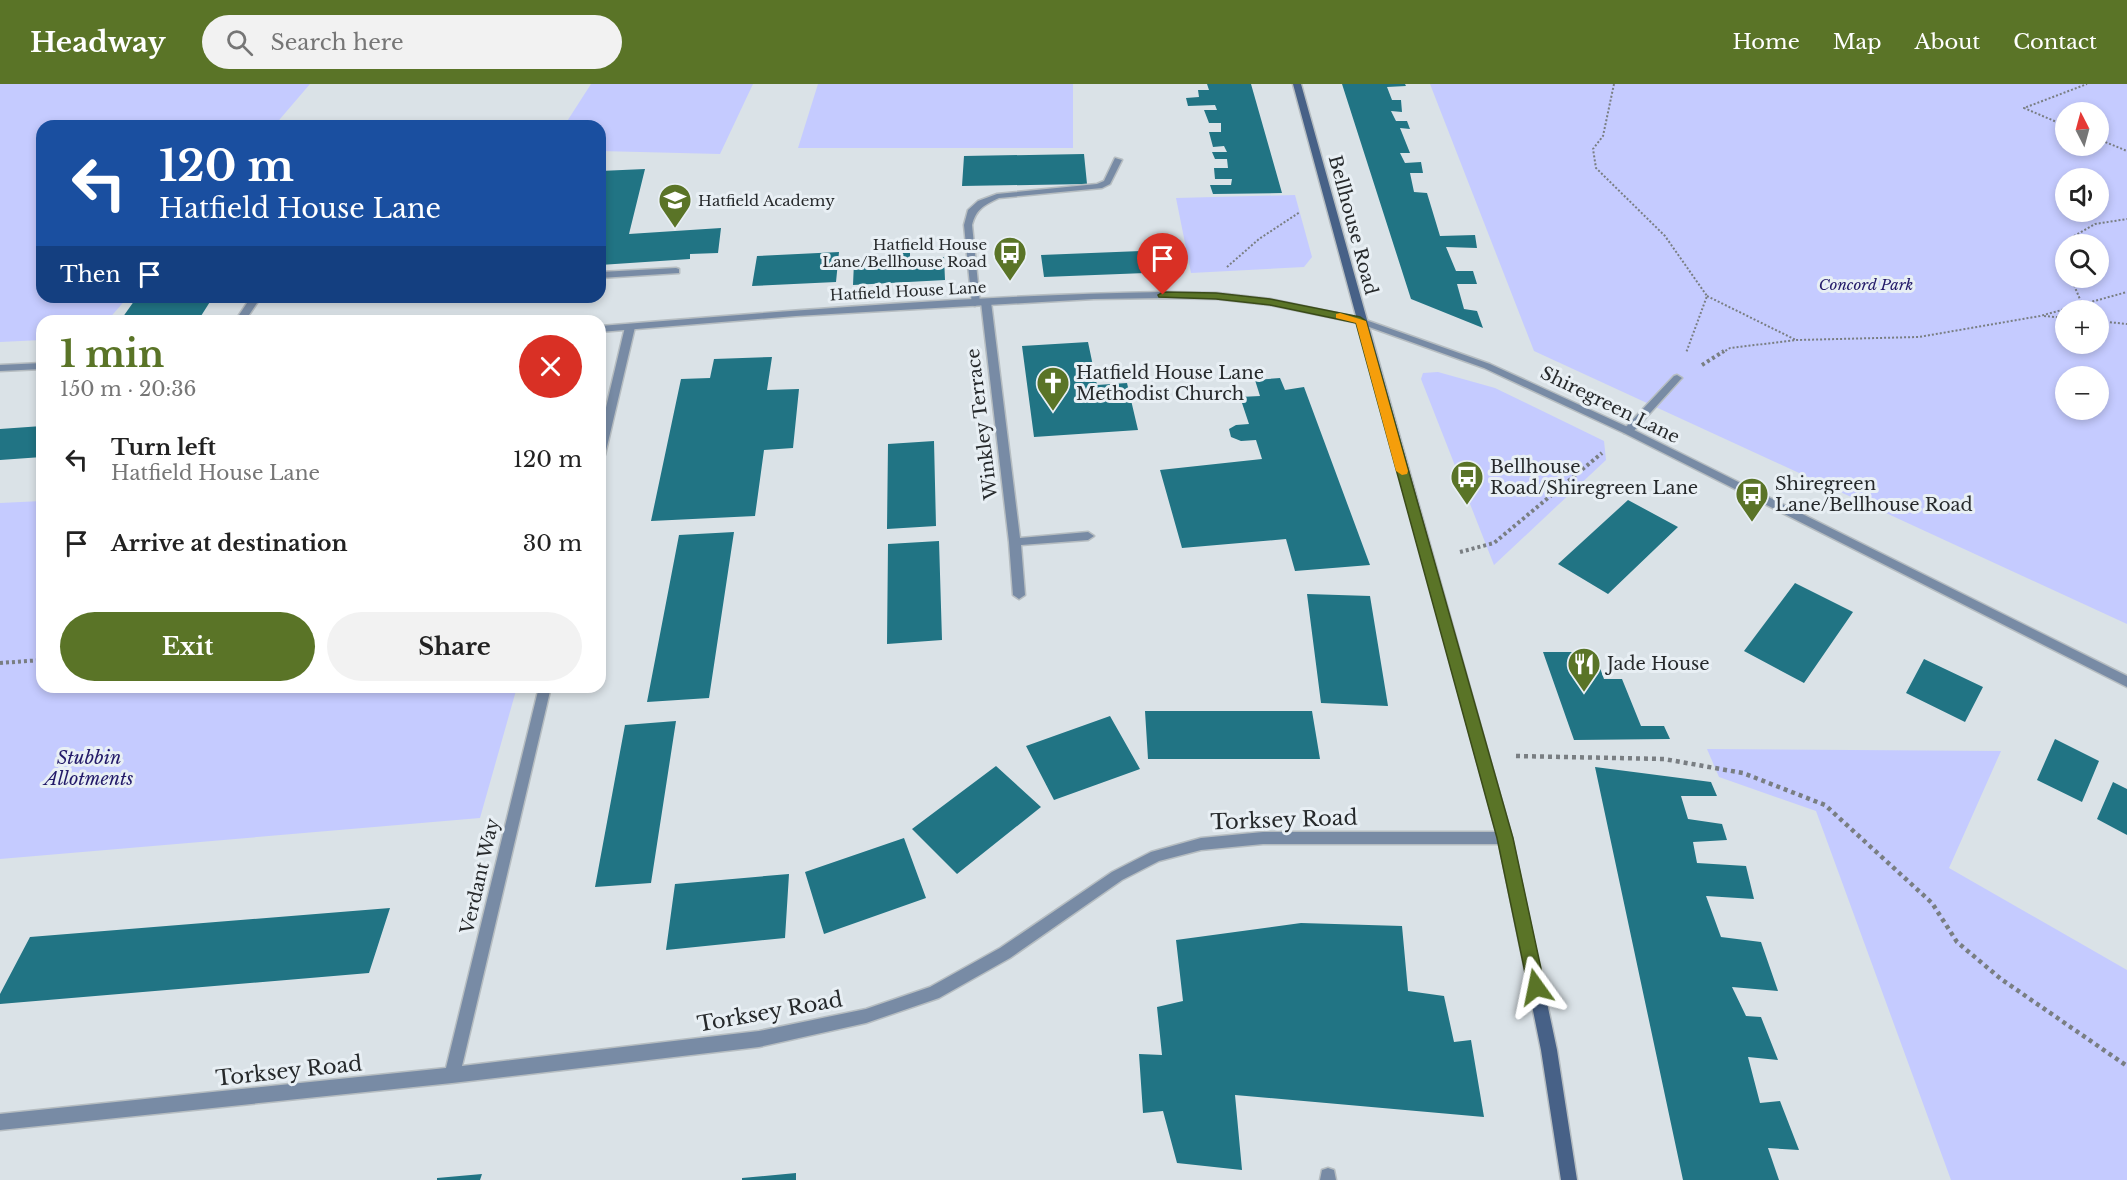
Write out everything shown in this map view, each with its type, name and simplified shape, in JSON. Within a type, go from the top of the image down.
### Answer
[{"type":"main road","name":"Bellhouse Road","points":[[1297,84],[1360,321],[1505,838],[1549,1050],[1569,1180]]},
{"type":"street","name":"Winkley Terrace","points":[[1019,595],[1015,542],[968,225],[970,212],[981,203],[997,196],[1099,186],[1107,182],[1118,160]]},
{"type":"street","points":[[606,275],[676,271]]},
{"type":"street","name":"Hatfield House Lane","points":[[606,329],[796,313],[1094,296],[1195,295],[1270,302],[1360,321]]},
{"type":"street","name":"Shiregreen Lane","points":[[1360,321],[1487,366],[1628,431],[2127,682]]},
{"type":"street","points":[[606,429],[630,327]]},
{"type":"street","points":[[0,368],[36,366]]},
{"type":"street","points":[[1628,431],[1677,378]]},
{"type":"street","points":[[1015,542],[1088,537]]},
{"type":"street","name":"Verdant Way","points":[[452,1075],[544,693]]},
{"type":"street","name":"Torksey Road","points":[[0,1122],[452,1075],[759,1039],[866,1016],[934,993],[1005,953],[1117,876],[1156,856],[1201,844],[1263,838],[1505,838]]},
{"type":"path","points":[[1614,84],[1603,136],[1593,149],[1596,168],[1665,236],[1707,296],[1797,340]]},
{"type":"path","points":[[2055,121],[2024,108],[2087,84]]},
{"type":"path","points":[[2109,144],[2127,151]]},
{"type":"path","points":[[1195,295],[1259,239],[1326,195]]},
{"type":"path","points":[[2076,234],[2089,225],[2111,219],[2127,219]]},
{"type":"path","points":[[2097,300],[2127,292]]},
{"type":"path","points":[[1677,378],[1707,296]]},
{"type":"path","points":[[1677,378],[1730,348],[1797,340],[1919,337],[2055,312]]},
{"type":"path","points":[[2040,316],[2055,317]]},
{"type":"path","points":[[2109,322],[2127,324]]},
{"type":"path","points":[[1427,560],[1494,543],[1628,431]]},
{"type":"path","points":[[0,663],[36,660]]},
{"type":"path","points":[[1482,755],[1664,759],[1743,773],[1825,805],[1932,903],[1958,942],[2001,979],[2127,1066]]},
{"type":"green space","points":[[0,84],[310,84],[279,120],[36,120],[36,303],[123,303],[112,315],[36,315],[36,340],[0,342]]},
{"type":"green space","points":[[591,84],[753,84],[720,154],[606,151],[606,120],[568,120]]},
{"type":"green space","points":[[818,84],[1073,84],[1073,148],[798,148]]},
{"type":"green space","name":"Concord Park","points":[[1430,84],[2127,84],[2127,624],[1534,351]]},
{"type":"green space","points":[[1295,195],[1312,257],[1304,267],[1191,273],[1176,198]]},
{"type":"green space","points":[[1438,372],[1495,388],[1604,441],[1606,460],[1494,565],[1421,379],[1423,373]]},
{"type":"green space","name":"Stubbin Allotments","points":[[36,501],[36,693],[515,693],[480,818],[0,859],[0,503]]},
{"type":"green space","points":[[1707,749],[2001,751],[1949,868],[2127,970],[2127,1180],[1951,1180],[1816,811],[1719,777]]},
{"type":"building","points":[[1207,84],[1251,84],[1282,193],[1213,194],[1210,185],[1231,185],[1232,179],[1215,179],[1214,168],[1228,168],[1227,159],[1215,159],[1212,152],[1227,152],[1224,146],[1213,147],[1209,132],[1221,132],[1221,123],[1209,123],[1204,110],[1217,110],[1215,105],[1188,106],[1186,98],[1199,97],[1198,90],[1209,90]]},
{"type":"building","points":[[1342,84],[1405,84],[1406,86],[1387,87],[1392,100],[1401,100],[1402,112],[1391,111],[1396,121],[1407,121],[1410,129],[1400,128],[1410,153],[1400,153],[1405,163],[1421,162],[1423,173],[1410,173],[1414,192],[1427,193],[1440,236],[1475,235],[1477,248],[1446,247],[1456,271],[1473,271],[1477,284],[1457,284],[1464,309],[1477,311],[1483,328],[1411,299]]},
{"type":"building","points":[[1084,154],[1087,184],[962,186],[964,156]]},
{"type":"building","points":[[645,169],[629,234],[721,228],[718,253],[690,254],[690,259],[606,265],[606,171]]},
{"type":"building","points":[[910,249],[910,258],[944,257],[945,280],[853,285],[854,262],[895,260],[895,250]]},
{"type":"building","points":[[1166,250],[1171,272],[1044,277],[1041,255]]},
{"type":"building","points":[[839,252],[836,282],[752,286],[757,256]]},
{"type":"building","points":[[133,303],[209,303],[202,315],[124,315]]},
{"type":"building","points":[[1088,342],[1097,385],[1127,383],[1138,430],[1034,437],[1022,346]]},
{"type":"building","points":[[772,357],[767,390],[799,389],[793,448],[764,450],[755,516],[651,521],[681,379],[710,378],[714,359]]},
{"type":"building","points":[[1280,378],[1285,390],[1304,387],[1370,565],[1295,571],[1286,539],[1182,548],[1160,470],[1262,459],[1256,440],[1241,441],[1231,437],[1229,429],[1236,425],[1249,424],[1240,397],[1260,396],[1255,380]]},
{"type":"building","points":[[36,426],[36,457],[0,460],[0,429]]},
{"type":"building","points":[[934,441],[936,526],[887,529],[888,444]]},
{"type":"building","points":[[1628,500],[1678,527],[1608,594],[1558,564]]},
{"type":"building","points":[[734,532],[709,698],[647,702],[679,535]]},
{"type":"building","points":[[939,541],[942,640],[887,644],[888,544]]},
{"type":"building","points":[[1795,583],[1853,612],[1804,683],[1744,651]]},
{"type":"building","points":[[1307,594],[1370,596],[1388,706],[1321,703]]},
{"type":"building","points":[[1543,652],[1594,652],[1604,679],[1622,679],[1641,726],[1664,726],[1670,739],[1574,740]]},
{"type":"building","points":[[1924,659],[1983,687],[1965,722],[1906,693]]},
{"type":"building","points":[[1145,711],[1312,711],[1320,759],[1148,759]]},
{"type":"building","points":[[1110,716],[1140,769],[1054,800],[1026,746]]},
{"type":"building","points":[[676,721],[651,883],[595,887],[625,725]]},
{"type":"building","points":[[2055,739],[2099,761],[2082,802],[2037,780]]},
{"type":"building","points":[[996,766],[1041,807],[957,874],[912,829]]},
{"type":"building","points":[[1595,767],[1711,782],[1717,796],[1681,796],[1688,819],[1722,824],[1727,840],[1693,842],[1697,863],[1746,866],[1754,899],[1706,896],[1721,937],[1761,942],[1778,991],[1732,987],[1746,1016],[1761,1017],[1778,1060],[1748,1057],[1760,1103],[1780,1101],[1799,1150],[1768,1148],[1779,1180],[1683,1180]]},
{"type":"building","points":[[2113,782],[2127,789],[2127,835],[2097,819]]},
{"type":"building","points":[[904,838],[926,898],[824,934],[805,872]]},
{"type":"building","points":[[789,874],[785,938],[666,950],[675,884]]},
{"type":"building","points":[[390,908],[369,973],[0,1004],[0,994],[30,937]]},
{"type":"building","points":[[1301,923],[1402,926],[1408,991],[1444,996],[1454,1042],[1471,1040],[1484,1117],[1235,1095],[1242,1170],[1177,1163],[1163,1111],[1143,1113],[1139,1054],[1162,1055],[1157,1007],[1183,1001],[1176,940]]},
{"type":"building","points":[[796,1173],[796,1180],[742,1180],[742,1178]]},
{"type":"building","points":[[482,1174],[480,1180],[437,1180],[437,1178]]},
{"type":"slow traffic","points":[[1340,316],[1360,321],[1402,471]]},
{"type":"place","name":"Hatfield Academy","points":[[675,229]]},
{"type":"place","name":"Hatfield House Lane/Bellhouse Road","points":[[1010,282]]},
{"type":"place","name":"Hatfield House Lane Methodist Church","points":[[1053,412]]},
{"type":"place","name":"Bellhouse Road/Shiregreen Lane","points":[[1467,506]]},
{"type":"place","name":"Shiregreen Lane/Bellhouse Road","points":[[1752,523]]},
{"type":"place","name":"Jade House","points":[[1584,693]]},
{"type":"route","points":[[1163,295],[1216,296],[1270,302],[1360,321],[1505,838],[1536,987]]}]
